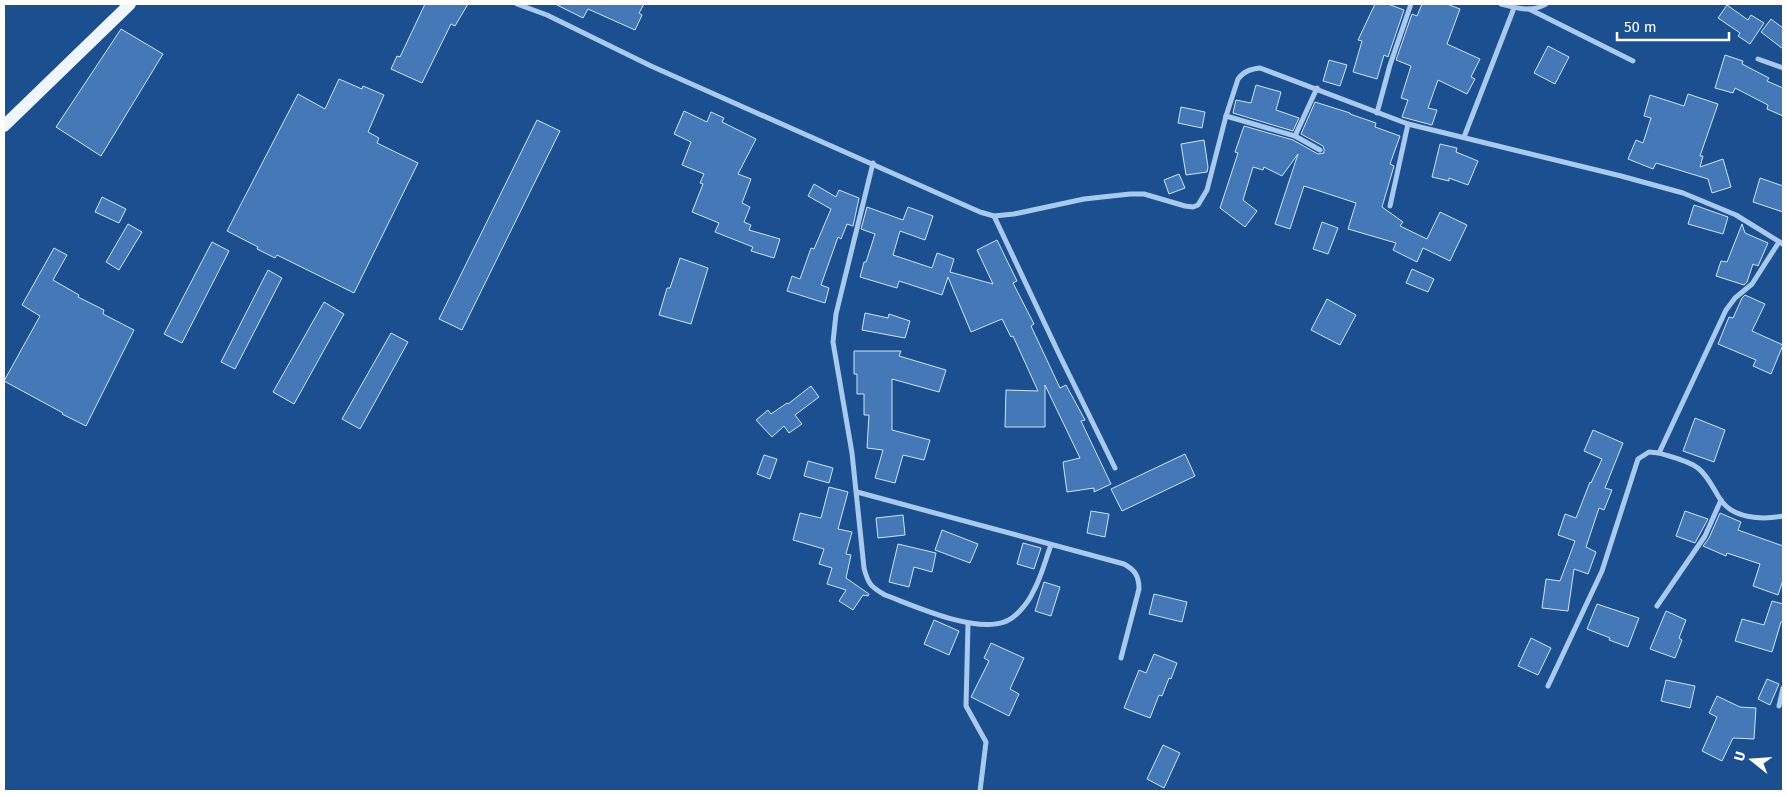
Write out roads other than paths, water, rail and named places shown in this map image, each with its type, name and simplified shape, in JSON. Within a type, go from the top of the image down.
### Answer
[{"type":"main road","points":[[4,126],[130,4]]},
{"type":"street","points":[[517,4],[547,16],[651,66],[980,212],[994,216],[1024,213],[1084,199],[1116,195],[1144,194],[1185,206],[1193,207],[1198,205],[1207,190],[1238,78],[1254,68],[1260,68],[1317,88],[1408,124],[1683,193],[1736,216],[1781,243],[1752,284],[1735,298],[1726,310],[1659,453]]},
{"type":"street","points":[[1377,113],[1390,65],[1411,4]]},
{"type":"street","points":[[1501,4],[1530,10],[1634,61]]},
{"type":"street","points":[[1530,10],[1546,4]]},
{"type":"street","points":[[1464,137],[1514,8]]},
{"type":"street","points":[[1758,60],[1783,68]]},
{"type":"street","points":[[1295,136],[1317,88]]},
{"type":"street","points":[[1226,116],[1295,136],[1320,150]]},
{"type":"street","points":[[1390,206],[1408,124]]},
{"type":"street","points":[[873,163],[845,275],[833,342],[852,453],[864,568],[867,580],[873,588],[885,595],[968,624],[989,625],[1005,622],[1017,613],[1033,592],[1051,545]]},
{"type":"street","points":[[994,216],[1115,468]]},
{"type":"street","points":[[1548,686],[1602,571],[1638,459],[1648,452],[1659,453],[1692,464],[1700,469],[1709,480],[1723,503],[1740,514],[1756,518],[1783,516]]},
{"type":"street","points":[[856,492],[1124,564],[1136,572],[1139,580],[1139,589],[1121,658]]},
{"type":"street","points":[[1657,606],[1706,536],[1721,500]]},
{"type":"street","points":[[968,624],[966,706],[986,742],[980,791]]},
{"type":"street","points":[[1779,706],[1783,688]]}]
